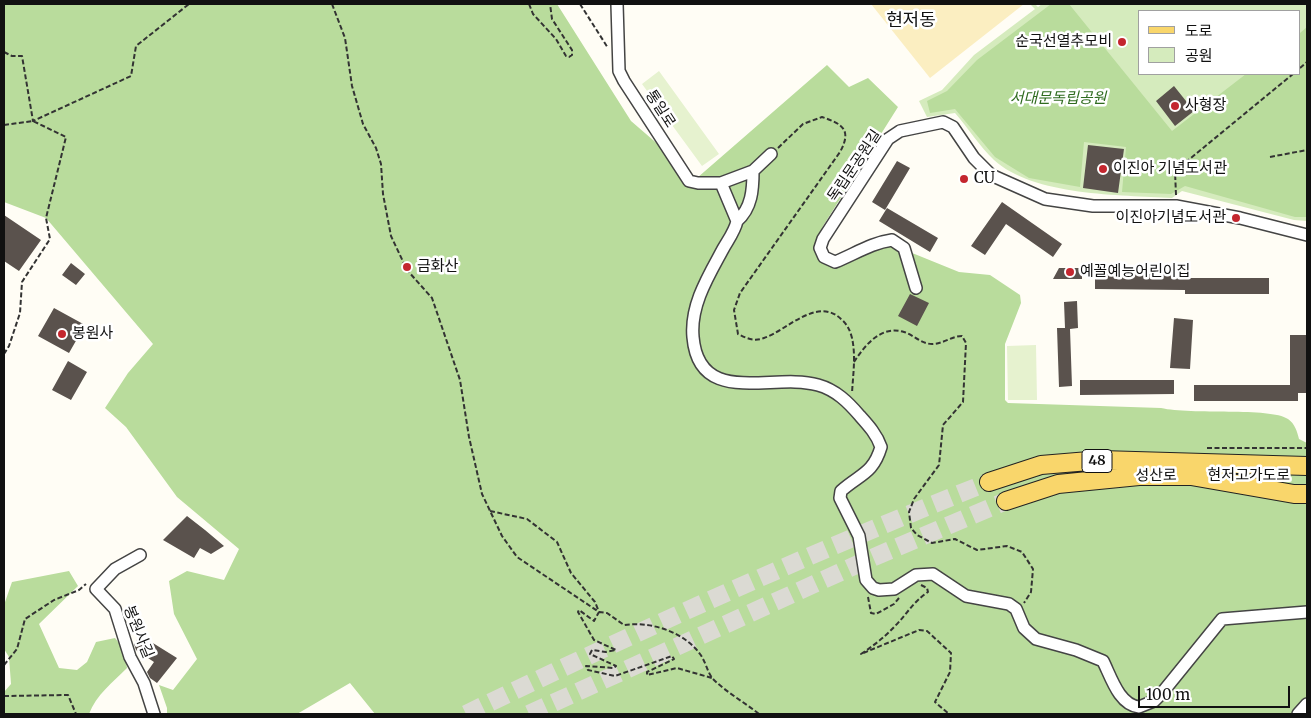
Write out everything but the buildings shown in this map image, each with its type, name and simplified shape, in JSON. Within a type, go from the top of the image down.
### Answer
[{"type":"main road","points":[[1207,462],[1247,454],[1307,454]]},
{"type":"main road","name":"성산로","points":[[989,482],[1041,466],[1100,460],[1207,462]]},
{"type":"main road","name":"현저고가도로","points":[[1207,462],[1307,466]]},
{"type":"main road","name":"성산로","points":[[1006,501],[1058,484],[1139,476],[1191,476],[1294,494],[1307,494]]},
{"type":"main road","name":"현저고가도로","points":[[1191,476],[1307,476]]},
{"type":"street","name":"통일로","points":[[617,4],[619,70],[624,81],[689,181],[721,183]]},
{"type":"street","name":"독립문공원길","points":[[916,288],[904,248],[892,240],[875,242],[851,256],[835,262],[824,257],[820,248],[823,239],[888,139],[900,131],[943,122],[953,127],[974,158],[991,175],[1045,199],[1093,206],[1176,206],[1240,218],[1307,235]]},
{"type":"street","points":[[737,221],[721,183],[753,171],[771,154]]},
{"type":"street","points":[[753,171],[753,190],[743,216],[737,221],[707,280],[694,315],[693,337],[699,365],[724,382],[818,385],[840,394],[871,429],[881,447],[874,466],[864,476],[841,491],[840,498],[859,536],[866,580],[879,590],[894,589],[916,576],[932,574],[966,596],[1008,604],[1017,611],[1024,628],[1036,639],[1076,650],[1103,661],[1118,692],[1127,703],[1139,707],[1154,701],[1162,693],[1222,619],[1307,612]]},
{"type":"street","name":"봉원사길","points":[[140,555],[115,569],[96,588],[115,609],[130,657],[144,683],[154,714]]},
{"type":"street","points":[[1298,714],[1307,704]]},
{"type":"path","points":[[4,125],[33,121],[131,76],[136,46],[189,4]]},
{"type":"path","points":[[332,4],[345,38],[350,77],[363,124],[376,148],[381,164],[383,194],[391,236],[407,270],[432,298],[445,333],[465,398],[469,437],[477,473],[490,511],[502,536],[517,557],[599,612],[607,613],[624,625],[641,622],[667,630],[691,645],[701,655],[712,678]]},
{"type":"path","points":[[529,4],[533,14],[556,39],[566,56],[569,57],[572,55],[572,50],[552,19],[550,4]]},
{"type":"path","points":[[580,4],[610,51],[618,56]]},
{"type":"path","points":[[4,52],[12,56],[22,56],[33,121]]},
{"type":"path","points":[[1176,206],[1175,171],[1292,75]]},
{"type":"path","points":[[771,154],[803,124],[822,117],[837,122],[844,129],[846,140],[840,152],[740,293],[734,310],[738,334],[750,340],[764,338],[813,312],[830,313],[838,316],[848,326],[852,338],[854,362],[852,408]]},
{"type":"path","points":[[4,354],[9,346],[20,313],[22,282],[50,239],[46,218],[66,137],[33,121]]},
{"type":"path","points":[[1270,157],[1307,150]]},
{"type":"path","points":[[854,362],[872,339],[890,331],[904,332],[917,340],[931,344],[962,336],[966,343],[963,402],[943,425],[939,465],[914,500],[909,512],[912,528],[917,534],[932,543],[955,539],[977,550],[1007,546],[1022,552],[1033,569],[1033,576],[1031,592],[1017,611]]},
{"type":"path","points":[[490,511],[527,519],[557,542],[571,573],[595,602],[599,612]]},
{"type":"path","points":[[866,580],[871,613],[880,613],[894,604],[904,594]]},
{"type":"path","points":[[4,665],[16,649],[25,619],[54,600],[78,590],[88,583]]},
{"type":"path","points":[[919,584],[927,588],[928,592],[916,600],[896,625],[880,640],[861,654],[920,630],[927,631],[951,652],[950,672],[935,702],[949,714]]},
{"type":"path","points":[[599,612],[594,621],[584,612],[579,610],[578,612],[594,640],[616,650],[592,650],[590,654],[616,666],[614,668],[586,666],[588,670],[615,676],[672,656],[674,660],[647,672],[647,675],[677,668],[712,678],[759,714]]},
{"type":"path","points":[[4,696],[68,695],[76,714]]},
{"type":"green space","points":[[4,4],[557,4],[631,121],[697,178],[827,65],[849,87],[868,78],[898,107],[823,226],[815,249],[835,265],[890,244],[959,272],[990,275],[1020,295],[1021,303],[1005,344],[1005,400],[1008,403],[1265,413],[1279,415],[1288,419],[1294,425],[1299,439],[1307,443],[1307,714],[375,714],[350,683],[297,714],[167,714],[167,708],[159,685],[173,690],[197,659],[174,614],[169,581],[187,571],[224,580],[239,549],[177,497],[126,427],[105,408],[128,373],[153,344],[46,218],[4,202]]},
{"type":"green space","name":"서대문독립공원","points":[[1030,4],[1035,4],[1038,7],[1042,4],[1307,4],[1307,221],[1294,220],[1182,191],[1172,198],[1104,194],[1054,187],[1031,181],[1011,172],[994,160],[955,113],[927,117],[919,101],[942,90],[974,55],[1035,9]]},
{"type":"green space","name":"서대문독립공원","points":[[1051,4],[1069,4],[1172,131],[1245,75],[1301,75],[1301,32],[1307,27],[1307,217],[1295,217],[1185,186],[1171,194],[1122,192],[1126,147],[1084,142],[1080,187],[1029,178],[995,157],[955,109],[930,113],[927,101],[947,91],[977,60]]},
{"type":"green space","points":[[659,71],[719,154],[702,166],[642,84]]},
{"type":"green space","points":[[1036,345],[1037,400],[1008,400],[1007,346]]},
{"type":"green space","points":[[69,571],[78,586],[39,624],[59,668],[77,670],[87,662],[96,642],[115,638],[124,649],[127,668],[100,695],[89,714],[4,714],[4,692],[11,684],[9,657],[4,649],[4,605],[12,582]]},
{"type":"sand","points":[[871,4],[1024,4],[930,78]]},
{"type":"tunnel","points":[[466,714],[726,593],[857,536],[989,482]]},
{"type":"tunnel","points":[[529,714],[867,560],[1006,501]]},
{"type":"place","name":"순국선열추모비","points":[[1122,42]]},
{"type":"place","name":"사형장","points":[[1175,106]]},
{"type":"place","name":"이진아 기념도서관","points":[[1103,169]]},
{"type":"place","name":"CU","points":[[964,179]]},
{"type":"place","name":"이진아기념도서관","points":[[1236,218]]},
{"type":"place","name":"금화산","points":[[407,267]]},
{"type":"place","name":"예꼴예능어린이집","points":[[1070,272]]},
{"type":"place","name":"봉원사","points":[[62,334]]},
{"type":"district","name":"현저동","points":[[911,21]]}]
